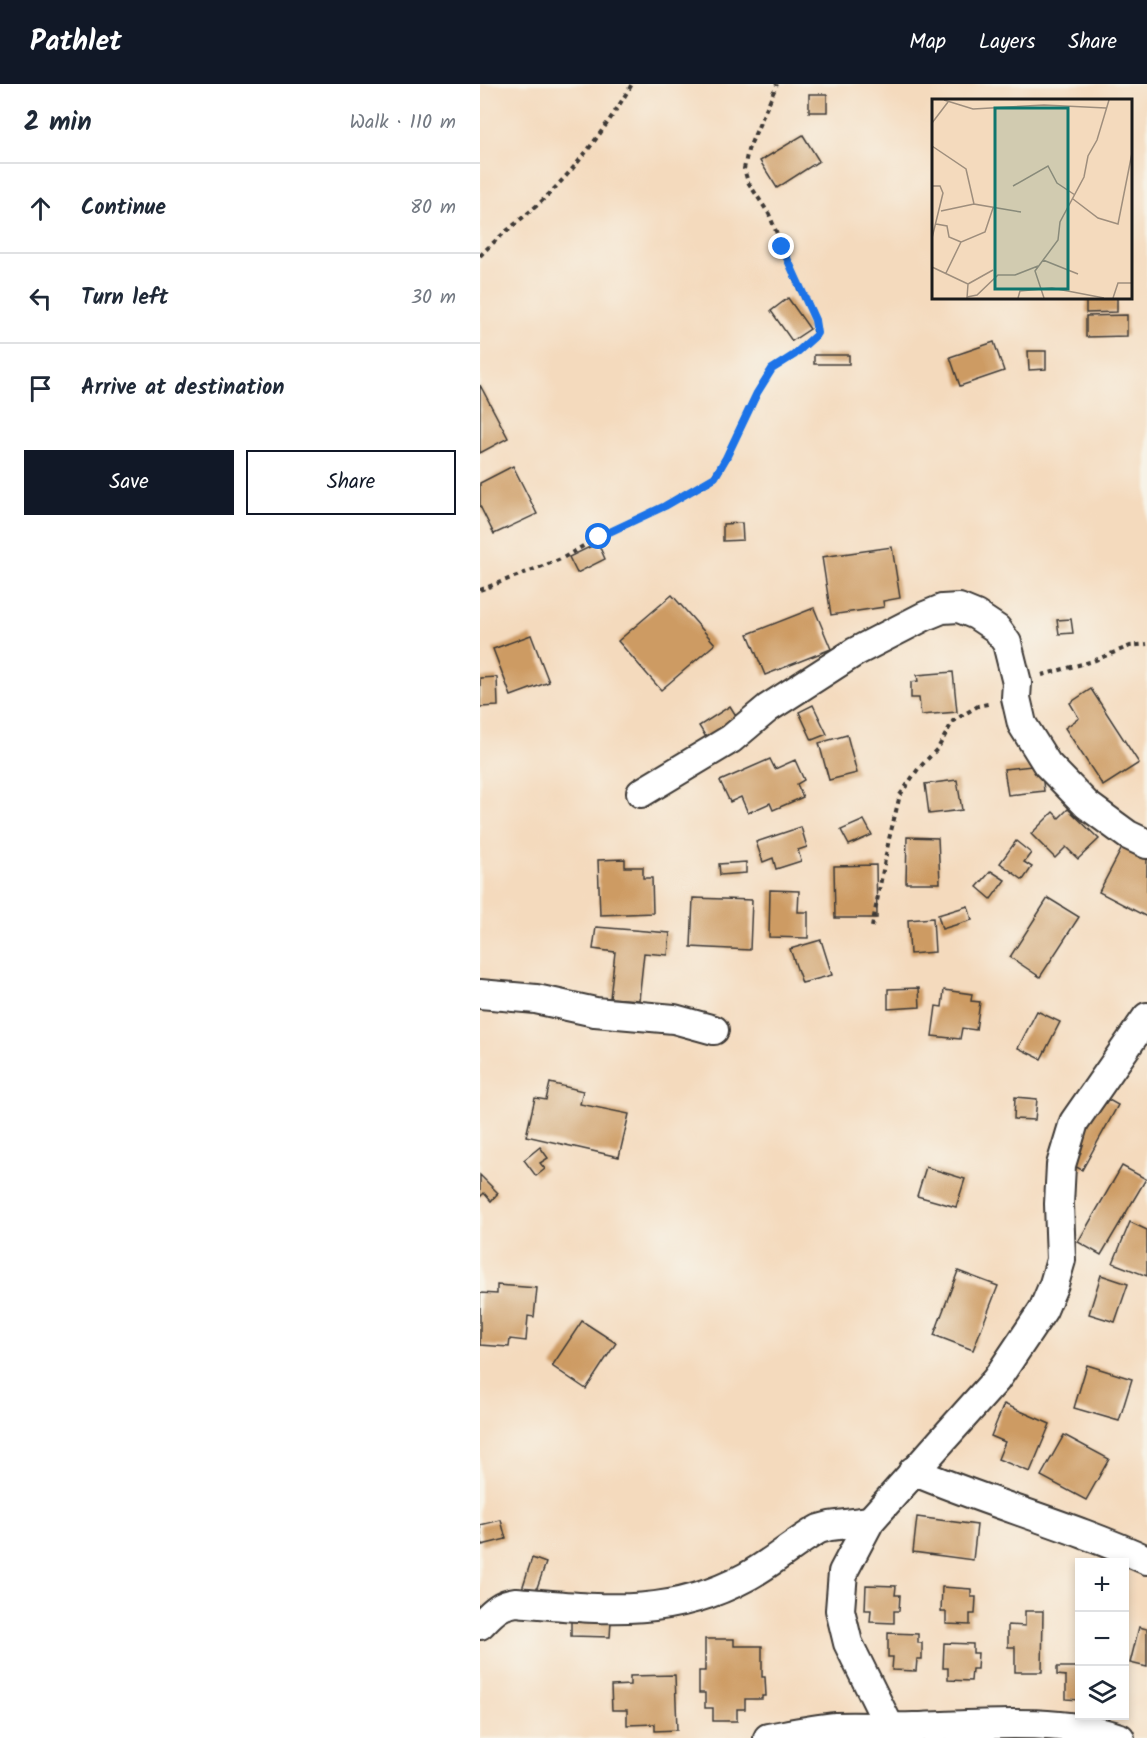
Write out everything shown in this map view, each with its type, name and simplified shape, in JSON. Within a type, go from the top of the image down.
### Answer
[{"type":"street","points":[[641,793],[731,739],[768,708],[855,652],[925,616],[942,609],[959,608],[976,615],[997,629],[1007,643],[1022,724],[1047,764],[1087,805],[1128,835],[1147,844]]},
{"type":"street","points":[[480,994],[536,999],[595,1012],[674,1019],[714,1030]]},
{"type":"street","points":[[893,1733],[848,1642],[840,1610],[843,1572],[870,1521],[996,1380],[1043,1310],[1061,1260],[1059,1204],[1061,1165],[1074,1122],[1147,1017]]},
{"type":"street","points":[[913,1471],[1147,1560]]},
{"type":"street","points":[[480,1625],[496,1608],[516,1602],[621,1610],[663,1607],[703,1597],[746,1577],[819,1529],[870,1521]]},
{"type":"street","points":[[768,1738],[835,1728],[893,1733],[998,1724],[1050,1725],[1120,1738]]},
{"type":"path","points":[[480,256],[492,242],[551,192],[573,169],[605,129],[632,84]]},
{"type":"path","points":[[480,590],[561,559],[599,537],[707,483],[719,471],[757,393],[772,369],[794,355],[817,333],[815,320],[769,214],[748,182],[744,169],[748,150],[777,84]]},
{"type":"path","points":[[872,927],[900,795],[918,769],[938,748],[953,721],[978,706],[1016,690],[1130,646],[1147,644]]},
{"type":"building","points":[[809,94],[827,94],[827,112],[809,112]]},
{"type":"building","points":[[803,135],[819,161],[777,188],[760,161]]},
{"type":"building","points":[[788,298],[810,329],[792,341],[771,311]]},
{"type":"building","points":[[1086,298],[1117,298],[1117,312],[1086,313]]},
{"type":"building","points":[[1127,315],[1127,336],[1086,337],[1086,316]]},
{"type":"building","points":[[994,342],[1004,371],[960,386],[950,357]]},
{"type":"building","points":[[1028,351],[1046,351],[1046,369],[1029,370]]},
{"type":"building","points":[[814,355],[849,355],[849,364],[814,364]]},
{"type":"building","points":[[480,385],[508,438],[480,453]]},
{"type":"building","points":[[513,466],[537,514],[494,534],[480,506],[480,483]]},
{"type":"building","points":[[742,523],[743,540],[723,541],[723,524]]},
{"type":"building","points":[[598,543],[605,559],[577,573],[569,557]]},
{"type":"building","points":[[892,547],[900,598],[883,601],[884,607],[831,615],[822,557]]},
{"type":"building","points":[[672,595],[715,644],[661,690],[618,641]]},
{"type":"building","points":[[814,608],[831,649],[765,675],[748,634]]},
{"type":"building","points":[[1071,619],[1073,633],[1059,634],[1057,620]]},
{"type":"building","points":[[531,635],[549,682],[511,696],[493,649]]},
{"type":"building","points":[[953,672],[957,712],[921,715],[919,698],[911,698],[911,682],[918,681],[917,675]]},
{"type":"building","points":[[497,677],[498,706],[480,707],[480,678]]},
{"type":"building","points":[[1091,689],[1139,763],[1103,786],[1065,728],[1079,718],[1070,703]]},
{"type":"building","points":[[813,705],[827,734],[812,740],[799,712]]},
{"type":"building","points":[[730,706],[740,722],[709,742],[699,726]]},
{"type":"building","points":[[847,735],[857,773],[829,780],[819,743]]},
{"type":"building","points":[[770,759],[775,769],[795,760],[804,780],[797,784],[803,797],[773,810],[770,803],[748,813],[741,797],[730,802],[720,781]]},
{"type":"building","points":[[1041,765],[1044,791],[1008,795],[1004,769]]},
{"type":"building","points":[[957,780],[962,810],[929,814],[925,784]]},
{"type":"building","points":[[1068,809],[1099,839],[1078,859],[1066,847],[1055,858],[1031,834],[1053,812],[1059,818]]},
{"type":"building","points":[[864,820],[872,835],[849,845],[841,830]]},
{"type":"building","points":[[801,827],[807,847],[798,850],[801,861],[776,869],[773,858],[763,862],[756,842]]},
{"type":"building","points":[[907,837],[938,838],[940,883],[906,883]]},
{"type":"building","points":[[1016,841],[1031,853],[1024,862],[1032,867],[1023,880],[1000,863]]},
{"type":"building","points":[[1123,846],[1147,859],[1147,917],[1099,892]]},
{"type":"building","points":[[625,859],[625,867],[643,867],[643,878],[652,878],[653,913],[600,915],[598,860]]},
{"type":"building","points":[[746,862],[746,873],[720,875],[719,864]]},
{"type":"building","points":[[876,865],[877,918],[835,918],[834,866]]},
{"type":"building","points":[[991,871],[1005,880],[991,899],[977,887]]},
{"type":"building","points":[[770,890],[799,891],[798,912],[808,912],[808,938],[769,937]]},
{"type":"building","points":[[693,898],[752,900],[750,950],[691,947]]},
{"type":"building","points":[[1048,898],[1079,917],[1040,977],[1010,957]]},
{"type":"building","points":[[968,906],[972,920],[942,929],[938,915]]},
{"type":"building","points":[[933,918],[935,952],[910,954],[908,920]]},
{"type":"building","points":[[596,927],[670,933],[668,955],[644,953],[639,1000],[610,998],[615,952],[593,949]]},
{"type":"building","points":[[821,940],[832,975],[802,983],[790,949]]},
{"type":"building","points":[[919,988],[920,1007],[888,1009],[888,989]]},
{"type":"building","points":[[944,990],[972,994],[971,1001],[980,1002],[976,1030],[962,1028],[960,1039],[932,1036],[936,1006],[942,1007]]},
{"type":"building","points":[[1037,1011],[1060,1022],[1041,1059],[1018,1048]]},
{"type":"building","points":[[550,1083],[583,1091],[580,1104],[629,1114],[619,1157],[526,1136],[535,1098],[546,1100]]},
{"type":"building","points":[[1100,1095],[1118,1105],[1082,1170],[1065,1161]]},
{"type":"building","points":[[1015,1097],[1037,1099],[1035,1120],[1014,1119]]},
{"type":"building","points":[[540,1147],[548,1158],[540,1163],[545,1169],[536,1176],[524,1160]]},
{"type":"building","points":[[1122,1166],[1146,1179],[1101,1255],[1078,1242]]},
{"type":"building","points":[[926,1167],[965,1179],[956,1207],[917,1196]]},
{"type":"building","points":[[480,1175],[498,1193],[491,1201],[484,1193],[480,1197]]},
{"type":"building","points":[[1130,1222],[1147,1230],[1147,1276],[1113,1263]]},
{"type":"building","points":[[958,1271],[998,1286],[973,1350],[934,1335]]},
{"type":"building","points":[[1101,1275],[1128,1284],[1115,1322],[1089,1314]]},
{"type":"building","points":[[497,1285],[537,1288],[534,1317],[528,1316],[526,1341],[510,1339],[509,1347],[480,1345],[480,1293],[497,1294]]},
{"type":"building","points":[[582,1321],[616,1343],[586,1389],[552,1366]]},
{"type":"building","points":[[1087,1365],[1132,1379],[1119,1421],[1074,1408]]},
{"type":"building","points":[[1004,1404],[1050,1424],[1030,1472],[998,1459],[1005,1442],[991,1436]]},
{"type":"building","points":[[1064,1435],[1109,1459],[1086,1500],[1041,1476]]},
{"type":"building","points":[[917,1517],[977,1525],[973,1560],[913,1552]]},
{"type":"building","points":[[501,1520],[506,1539],[482,1545],[480,1525]]},
{"type":"building","points":[[532,1558],[546,1563],[535,1593],[522,1589]]},
{"type":"building","points":[[866,1585],[896,1586],[895,1595],[900,1595],[899,1611],[894,1611],[894,1623],[870,1622],[871,1610],[865,1610]]},
{"type":"building","points":[[942,1587],[971,1589],[971,1597],[976,1597],[975,1614],[970,1614],[970,1625],[946,1624],[946,1612],[941,1612]]},
{"type":"building","points":[[1025,1611],[1043,1611],[1042,1672],[1015,1672],[1015,1647],[1008,1647],[1008,1625],[1025,1626]]},
{"type":"building","points":[[571,1619],[611,1621],[610,1637],[571,1636]]},
{"type":"building","points":[[1139,1627],[1147,1629],[1147,1667],[1130,1663]]},
{"type":"building","points":[[888,1633],[918,1634],[918,1643],[922,1643],[922,1659],[917,1659],[916,1671],[892,1670],[893,1657],[888,1657]]},
{"type":"building","points":[[705,1639],[734,1639],[734,1646],[762,1646],[762,1677],[765,1677],[766,1696],[762,1696],[762,1699],[745,1699],[745,1709],[737,1709],[737,1721],[713,1721],[713,1708],[705,1708],[705,1693],[699,1693],[699,1671],[705,1671]]},
{"type":"building","points":[[944,1643],[973,1644],[973,1653],[978,1653],[977,1669],[972,1669],[971,1681],[948,1680],[948,1668],[943,1668]]},
{"type":"building","points":[[1057,1667],[1075,1667],[1075,1700],[1066,1699],[1066,1676],[1057,1675]]},
{"type":"building","points":[[675,1675],[677,1730],[655,1731],[655,1724],[627,1725],[627,1710],[612,1710],[611,1686],[630,1685],[630,1676]]},
{"type":"route","points":[[599,537],[665,506],[715,477],[757,393],[772,369],[803,348],[817,333],[811,310],[782,247]]}]
